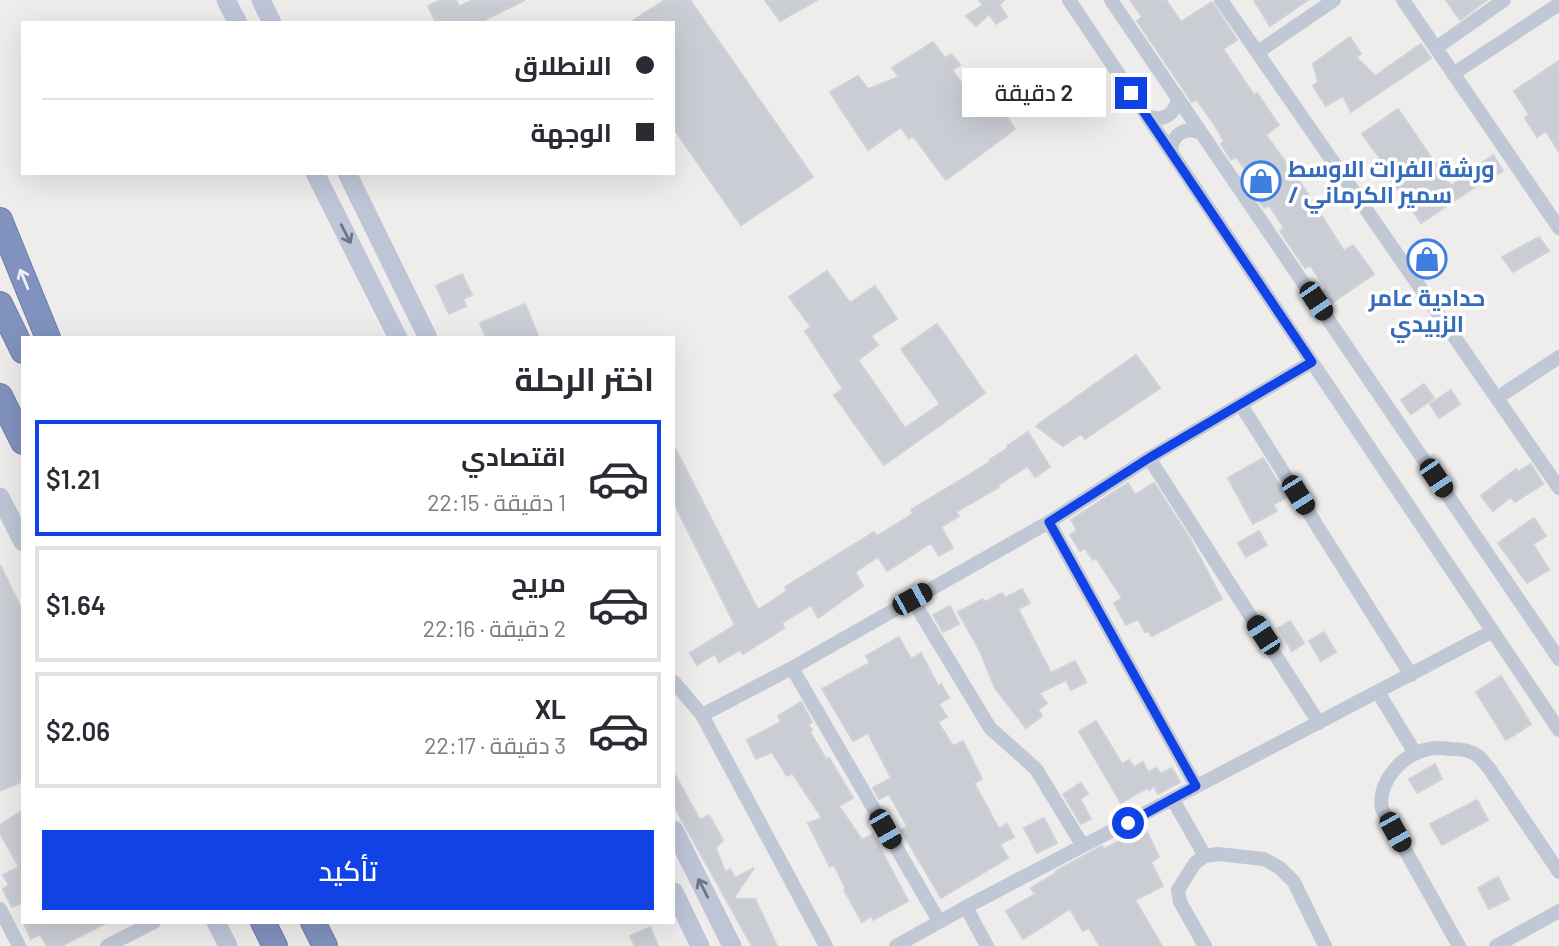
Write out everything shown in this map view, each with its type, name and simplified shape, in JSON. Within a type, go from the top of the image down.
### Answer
[{"type":"highway","points":[[0,220],[47,336]]},
{"type":"highway","points":[[0,304],[21,347]]},
{"type":"highway","points":[[0,396],[21,438]]},
{"type":"highway","points":[[264,924],[275,946]]},
{"type":"highway","points":[[314,924],[325,946]]},
{"type":"street","points":[[226,0],[237,21]]},
{"type":"street","points":[[261,0],[271,21]]},
{"type":"street","points":[[1069,0],[1559,730]]},
{"type":"street","points":[[1111,0],[1559,659]]},
{"type":"street","points":[[1221,0],[1559,488]]},
{"type":"street","points":[[1258,52],[1334,0]]},
{"type":"street","points":[[1403,0],[1559,228]]},
{"type":"street","points":[[1436,48],[1504,0]]},
{"type":"street","points":[[1454,74],[1559,4]]},
{"type":"street","points":[[1147,116],[1157,119],[1168,116],[1175,108],[1178,98]]},
{"type":"street","points":[[1171,151],[1173,140],[1180,132],[1191,129],[1201,133]]},
{"type":"street","points":[[316,175],[396,336]]},
{"type":"street","points":[[348,175],[427,336]]},
{"type":"street","points":[[1497,398],[1559,357]]},
{"type":"street","points":[[702,715],[792,668],[1049,522],[1149,458],[1312,362]]},
{"type":"street","points":[[1241,405],[1411,676]]},
{"type":"street","points":[[1149,458],[1319,723]]},
{"type":"street","points":[[0,497],[21,538]]},
{"type":"street","points":[[1049,522],[1196,786]]},
{"type":"street","points":[[912,599],[990,728],[1036,769],[1083,846]]},
{"type":"street","points":[[896,946],[1493,631]]},
{"type":"street","points":[[792,668],[939,921]]},
{"type":"street","points":[[675,683],[702,715],[826,946]]},
{"type":"street","points":[[1378,692],[1415,753]]},
{"type":"street","points":[[1459,946],[1382,809],[1380,799],[1384,786],[1398,765],[1415,753],[1431,748],[1460,749],[1476,754],[1489,768],[1559,872]]},
{"type":"street","points":[[1172,800],[1205,856]]},
{"type":"street","points":[[675,832],[732,946]]},
{"type":"street","points":[[1206,946],[1180,902],[1178,890],[1195,863],[1205,856],[1218,855],[1264,859],[1280,868],[1294,882],[1325,946]]},
{"type":"street","points":[[675,894],[700,946]]},
{"type":"street","points":[[966,907],[987,946]]},
{"type":"street","points":[[0,909],[19,946]]},
{"type":"street","points":[[1496,946],[1559,911]]},
{"type":"street","points":[[107,946],[150,924]]},
{"type":"street","points":[[217,924],[228,946]]},
{"type":"building","points":[[441,0],[456,0],[459,7],[473,0],[525,0],[483,21],[435,21],[428,6]]},
{"type":"building","points":[[665,0],[690,0],[813,177],[741,225],[675,130],[675,21],[632,21]]},
{"type":"building","points":[[765,0],[817,0],[780,21]]},
{"type":"building","points":[[979,0],[1004,0],[999,5],[1007,17],[996,24],[989,14],[976,26],[966,16],[983,5]]},
{"type":"building","points":[[1130,0],[1166,0],[1181,22],[1212,2],[1237,40],[1223,49],[1254,95],[1257,93],[1279,125],[1266,135],[1344,251],[1353,245],[1374,274],[1330,304],[1321,291],[1326,288],[1310,265],[1305,268],[1280,231],[1284,228],[1269,205],[1264,208],[1246,182],[1251,178],[1236,157],[1231,160],[1221,144],[1224,141],[1214,124],[1196,99],[1192,102],[1137,21],[1142,17]]},
{"type":"building","points":[[1254,0],[1308,0],[1270,26]]},
{"type":"building","points":[[1446,0],[1487,0],[1460,20]]},
{"type":"building","points":[[1350,37],[1361,54],[1356,57],[1375,76],[1421,44],[1431,58],[1351,112],[1343,96],[1326,106],[1313,86],[1318,82],[1313,64]]},
{"type":"building","points":[[933,42],[945,58],[951,54],[960,65],[952,70],[976,102],[990,92],[1015,129],[946,180],[913,136],[909,139],[901,127],[868,150],[830,92],[858,76],[868,89],[899,77],[892,68]]},
{"type":"building","points":[[1559,61],[1559,152],[1546,131],[1537,137],[1525,118],[1529,115],[1514,91]]},
{"type":"building","points":[[1398,109],[1451,186],[1493,155],[1503,171],[1421,223],[1390,178],[1393,176],[1362,134]]},
{"type":"building","points":[[1539,237],[1549,251],[1513,272],[1502,257]]},
{"type":"building","points":[[827,271],[850,303],[875,286],[897,319],[871,336],[878,345],[858,360],[905,428],[940,404],[901,349],[937,324],[985,393],[884,465],[834,395],[843,389],[805,331],[811,327],[789,297]]},
{"type":"building","points":[[462,274],[472,295],[463,299],[466,306],[449,314],[436,286]]},
{"type":"building","points":[[525,304],[538,336],[485,336],[480,323]]},
{"type":"building","points":[[1136,355],[1160,388],[1085,439],[1081,434],[1063,446],[1036,426]]},
{"type":"building","points":[[1424,384],[1434,398],[1411,414],[1401,400]]},
{"type":"building","points":[[1451,390],[1460,404],[1439,418],[1430,404]]},
{"type":"building","points":[[1028,432],[1050,467],[1035,477],[1028,466],[956,512],[959,516],[941,527],[953,548],[939,556],[931,543],[887,571],[878,557],[855,572],[863,586],[818,618],[811,605],[782,623],[784,628],[743,654],[740,650],[719,662],[715,654],[697,665],[690,653],[735,625],[675,505],[675,448],[758,610],[787,591],[785,587],[874,532],[877,536],[913,514],[911,510],[990,462],[989,460],[1008,448],[1007,446]]},
{"type":"building","points":[[1263,458],[1287,497],[1273,505],[1277,511],[1253,524],[1228,478]]},
{"type":"building","points":[[1531,464],[1543,484],[1515,502],[1511,497],[1493,511],[1481,496],[1516,469],[1518,472]]},
{"type":"building","points":[[1128,483],[1135,495],[1154,483],[1190,539],[1222,599],[1152,636],[1148,631],[1145,632],[1138,619],[1126,625],[1114,603],[1122,598],[1096,558],[1093,560],[1085,548],[1080,551],[1070,535],[1077,530],[1071,520]]},
{"type":"building","points":[[1534,518],[1546,536],[1533,544],[1549,570],[1527,583],[1498,543]]},
{"type":"building","points":[[1259,531],[1267,545],[1246,557],[1238,543]]},
{"type":"building","points":[[0,565],[21,608],[21,782],[0,791]]},
{"type":"building","points":[[1022,589],[1030,603],[1018,609],[1051,673],[1075,661],[1086,682],[1071,690],[1066,680],[1039,693],[1047,703],[1038,710],[1042,716],[1026,728],[995,688],[980,651],[958,612],[983,599],[985,602],[1002,593],[1005,598]]},
{"type":"building","points":[[950,606],[959,624],[943,632],[933,615]]},
{"type":"building","points":[[1290,621],[1304,643],[1292,651],[1278,628]]},
{"type":"building","points":[[1324,632],[1336,652],[1321,661],[1309,641]]},
{"type":"building","points":[[899,637],[911,659],[921,653],[938,686],[941,684],[949,698],[939,704],[947,717],[938,722],[953,746],[963,741],[982,779],[974,783],[999,829],[1007,824],[1014,837],[1000,844],[1008,858],[941,898],[901,830],[907,826],[889,794],[879,799],[873,788],[891,778],[868,733],[853,741],[822,689],[870,663],[866,656]]},
{"type":"building","points":[[1501,676],[1531,724],[1506,740],[1476,692]]},
{"type":"building","points":[[801,702],[812,722],[808,725],[812,730],[810,732],[853,798],[839,806],[862,840],[873,834],[908,901],[873,920],[871,916],[862,922],[834,865],[830,867],[808,823],[822,818],[792,773],[787,776],[772,752],[756,759],[747,740],[781,722],[778,716]]},
{"type":"building","points":[[1096,721],[1122,764],[1129,760],[1134,767],[1143,762],[1148,772],[1157,768],[1160,774],[1172,768],[1180,782],[1158,794],[1154,786],[1149,790],[1147,788],[1121,803],[1079,731]]},
{"type":"building","points":[[1435,764],[1442,779],[1417,793],[1409,779]]},
{"type":"building","points":[[675,775],[700,820],[709,815],[723,840],[716,848],[725,872],[730,869],[735,878],[754,868],[735,896],[736,899],[755,899],[777,946],[752,946],[675,808]]},
{"type":"building","points":[[1081,783],[1088,794],[1080,799],[1091,819],[1081,824],[1063,794]]},
{"type":"building","points":[[1477,800],[1488,820],[1442,845],[1430,824]]},
{"type":"building","points":[[21,811],[21,903],[12,907],[3,889],[9,885],[3,875],[19,867],[0,833],[0,825]]},
{"type":"building","points":[[1044,818],[1057,843],[1037,853],[1024,828]]},
{"type":"building","points":[[1145,828],[1159,857],[1151,862],[1163,886],[1135,900],[1162,946],[1100,946],[1089,928],[1083,931],[1070,909],[1023,939],[1006,911],[1035,894],[1031,888],[1102,846],[1104,849]]},
{"type":"building","points":[[1498,877],[1509,899],[1489,909],[1478,888]]},
{"type":"building","points":[[24,924],[104,924],[61,946],[47,946],[40,934],[31,939]]},
{"type":"building","points":[[650,927],[658,946],[635,946],[630,936]]},
{"type":"place","name":"ورشة الفرات الاوسط / سمير الكرماني","points":[[1261,181]]},
{"type":"place","name":"حدادية عامر الزبيدي","points":[[1427,259]]},
{"type":"route","points":[[1128,823],[1196,786],[1049,522],[1149,458],[1312,362],[1131,93]]}]
